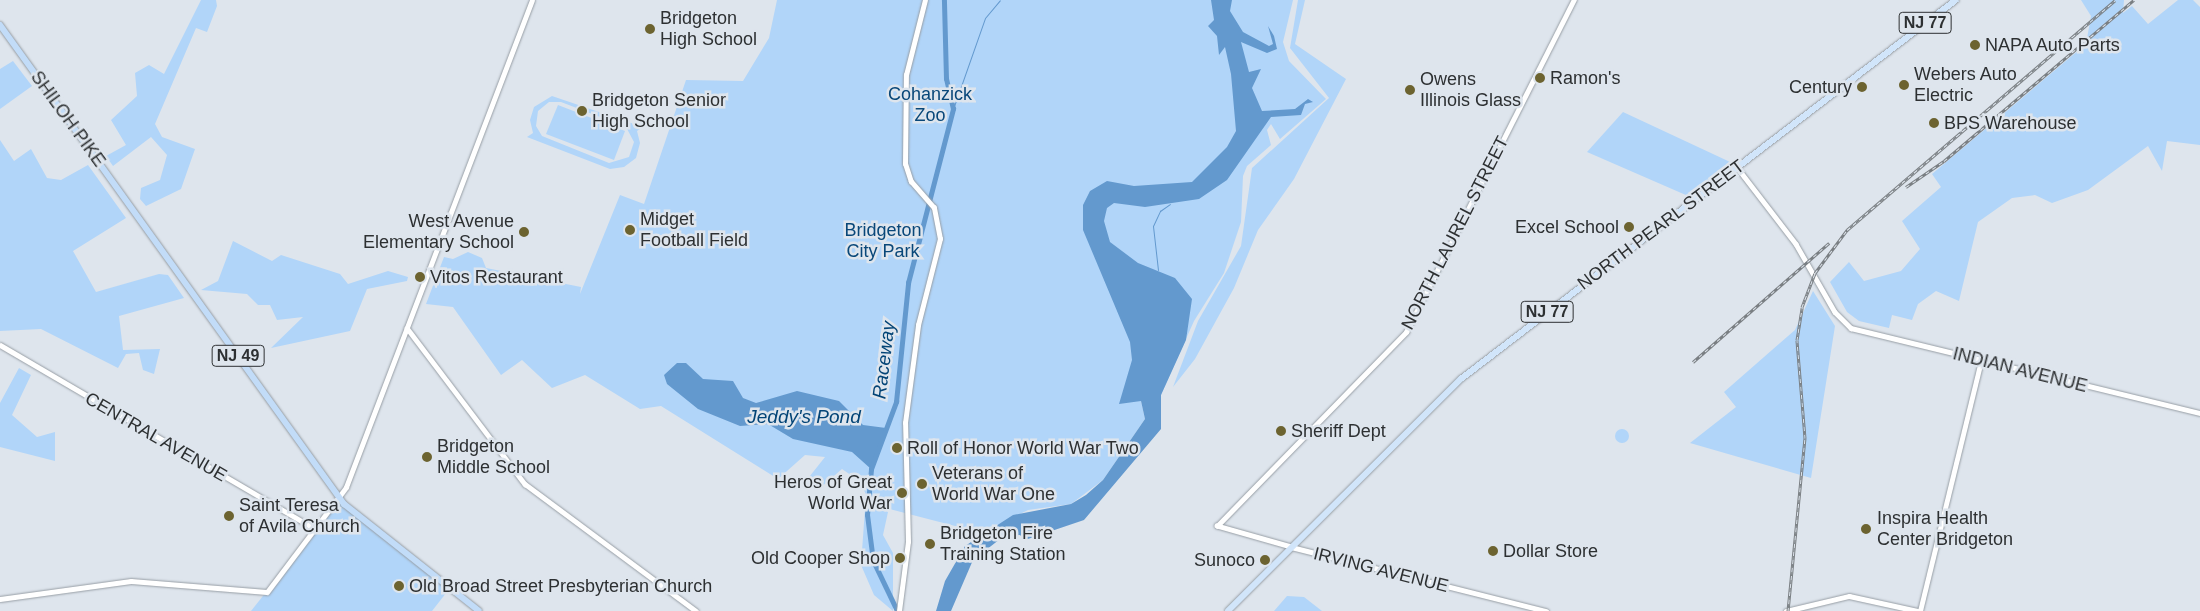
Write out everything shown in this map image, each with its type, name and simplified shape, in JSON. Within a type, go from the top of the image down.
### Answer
[{"type":"highway","name":"SHILOH PIKE","points":[[0,25],[340,498]]},
{"type":"highway","name":"NJ 49","points":[[340,498],[479,611]]},
{"type":"main road","points":[[2,599],[130,581],[267,592],[340,498],[532,0]]},
{"type":"main road","name":"NORTH PEARL STREET","points":[[1228,611],[1461,379],[1956,0]]},
{"type":"main road","name":"CENTRAL AVENUE","points":[[0,345],[315,529]]},
{"type":"main road","name":"IRVING AVENUE","points":[[1291,548],[1546,611]]},
{"type":"main road","points":[[1786,611],[1849,596],[1918,611]]},
{"type":"street","points":[[900,609],[908,542],[905,423],[918,325],[940,239],[934,208],[911,182],[905,164],[906,75],[925,0]]},
{"type":"street","name":"NORTH LAUREL STREET","points":[[1217,526],[1409,328],[1574,0]]},
{"type":"street","name":"INDIAN AVENUE","points":[[1737,167],[1796,244],[1843,322],[1862,332],[2200,413]]},
{"type":"street","points":[[407,328],[524,484],[696,611]]},
{"type":"street","points":[[1918,611],[1981,360]]},
{"type":"street","name":"IRVING AVENUE","points":[[1217,526],[1291,548]]},
{"type":"green space","points":[[201,0],[216,0],[217,6],[207,32],[196,28],[155,124],[162,137],[195,149],[181,189],[146,206],[140,199],[141,188],[160,180],[167,155],[151,137],[113,166],[106,156],[126,145],[111,120],[137,96],[135,73],[149,65],[164,74]]},
{"type":"green space","name":"Bridgeton City Park","points":[[777,0],[1293,0],[1283,42],[1289,61],[1326,99],[1280,139],[1271,124],[1267,130],[1271,145],[1247,166],[1243,176],[1241,222],[1224,273],[1194,321],[1161,395],[1141,401],[1145,419],[1103,480],[1071,504],[1028,510],[982,533],[878,506],[888,512],[883,535],[893,553],[893,611],[874,595],[861,565],[866,495],[861,482],[842,469],[820,488],[802,486],[825,457],[805,455],[778,479],[661,406],[640,409],[585,375],[552,388],[522,360],[501,375],[453,307],[426,304],[444,257],[453,259],[468,252],[482,258],[486,268],[581,287],[580,294],[620,195],[644,204],[686,80],[743,81],[769,38]]},
{"type":"green space","points":[[1298,0],[1305,0],[1295,44],[1346,79],[1294,179],[1258,230],[1234,288],[1195,359],[1173,387],[1198,321],[1241,246],[1252,168],[1329,98],[1290,48]]},
{"type":"green space","points":[[2081,0],[2124,0],[2123,13],[2132,6],[2148,24],[2178,0],[2193,0],[2200,7],[2200,145],[2167,141],[2162,171],[2148,146],[2088,190],[2052,203],[2035,195],[2012,198],[1978,222],[1959,301],[1936,291],[1918,304],[1912,320],[1892,315],[1889,328],[1859,321],[1847,312],[1830,282],[1849,262],[1864,281],[1901,271],[1920,249],[1902,221],[1941,187],[1932,174],[2086,44],[2091,16]]},
{"type":"green space","points":[[13,61],[32,86],[0,109],[0,69]]},
{"type":"green space","points":[[552,96],[643,127],[637,131],[640,143],[636,158],[624,167],[610,169],[527,137],[533,133],[530,120],[534,107]],"holes":[[[549,102],[561,102],[626,127],[634,142],[629,157],[609,163],[542,136],[536,126],[538,111]]]},
{"type":"green space","points":[[558,105],[625,131],[614,160],[546,134]]},
{"type":"green space","points":[[1623,112],[1737,167],[1695,199],[1587,152]]},
{"type":"green space","points":[[0,140],[14,161],[31,149],[47,178],[61,180],[88,165],[126,218],[73,251],[96,292],[159,274],[168,275],[184,298],[119,316],[123,350],[160,349],[154,374],[143,370],[139,353],[126,354],[118,368],[41,329],[0,331]]},
{"type":"green space","points":[[233,241],[272,261],[281,255],[340,274],[348,284],[388,271],[408,277],[407,281],[367,289],[350,331],[271,348],[303,317],[277,320],[270,305],[258,305],[247,294],[201,290],[218,281]]},
{"type":"green space","points":[[1813,291],[1835,326],[1811,478],[1690,443],[1736,407],[1724,392],[1795,330]]},
{"type":"green space","points":[[19,368],[31,375],[12,415],[37,437],[55,432],[55,461],[0,447],[0,403]]},
{"type":"green space","points":[[1619,429],[1625,429],[1629,436],[1625,443],[1619,443],[1615,439],[1615,433]]},
{"type":"green space","points":[[340,499],[450,588],[432,611],[251,611]]},
{"type":"green space","points":[[1287,596],[1304,597],[1322,611],[1274,611]]},
{"type":"water","points":[[1211,0],[1232,0],[1230,11],[1243,32],[1269,46],[1273,44],[1268,26],[1274,36],[1277,49],[1267,53],[1241,42],[1249,72],[1261,69],[1252,88],[1262,111],[1295,109],[1308,99],[1313,102],[1305,104],[1301,115],[1271,117],[1227,180],[1199,199],[1145,207],[1114,203],[1107,208],[1104,221],[1110,242],[1138,263],[1175,278],[1192,299],[1186,340],[1161,395],[1161,429],[1084,520],[1025,540],[1020,535],[1004,536],[973,560],[951,611],[936,611],[945,581],[965,546],[1013,515],[1071,504],[1086,495],[1103,480],[1145,419],[1141,401],[1119,404],[1132,360],[1130,342],[1083,230],[1083,205],[1090,191],[1107,181],[1134,186],[1192,182],[1227,147],[1236,131],[1231,74],[1225,47],[1219,55],[1217,36],[1208,26],[1214,20]]},
{"type":"water","name":"Jeddy's Pond","points":[[677,363],[686,363],[703,379],[733,381],[743,398],[756,403],[797,391],[839,401],[863,425],[886,428],[871,469],[852,452],[793,439],[768,424],[740,426],[698,409],[667,384],[664,375]]},
{"type":"waterway","name":"Raceway","points":[[897,611],[873,561],[867,515],[871,469],[896,402],[908,283],[953,109],[946,79],[944,0]]},
{"type":"waterway","name":"Raceway","points":[[953,109],[985,18],[1000,0]]},
{"type":"waterway","points":[[1158,270],[1153,226],[1160,211],[1170,204]]},
{"type":"railway","points":[[1788,611],[1805,438],[1797,340],[1802,307],[1815,273],[1847,230],[2115,0]]},
{"type":"railway","points":[[1906,187],[1944,161],[2134,0]]},
{"type":"railway","points":[[1693,362],[1829,243]]},
{"type":"place","name":"Bridgeton High School","points":[[650,29]]},
{"type":"place","name":"NAPA Auto Parts","points":[[1975,45]]},
{"type":"place","name":"Ramon's","points":[[1540,78]]},
{"type":"place","name":"Webers Auto Electric","points":[[1904,85]]},
{"type":"place","name":"Century","points":[[1862,87]]},
{"type":"place","name":"Owens Illinois Glass","points":[[1410,90]]},
{"type":"place","name":"Bridgeton Senior High School","points":[[582,111]]},
{"type":"place","name":"BPS Warehouse","points":[[1934,123]]},
{"type":"place","name":"Excel School","points":[[1629,227]]},
{"type":"place","name":"Midget Football Field","points":[[630,230]]},
{"type":"place","name":"West Avenue Elementary School","points":[[524,232]]},
{"type":"place","name":"Vitos Restaurant","points":[[420,277]]},
{"type":"place","name":"Sheriff Dept","points":[[1281,431]]},
{"type":"place","name":"Roll of Honor World War Two","points":[[897,448]]},
{"type":"place","name":"Bridgeton Middle School","points":[[427,457]]},
{"type":"place","name":"Veterans of World War One","points":[[922,484]]},
{"type":"place","name":"Heros of Great World War","points":[[902,493]]},
{"type":"place","name":"Saint Teresa of Avila Church","points":[[229,516]]},
{"type":"place","name":"Inspira Health Center Bridgeton","points":[[1866,529]]},
{"type":"place","name":"Bridgeton Fire Training Station","points":[[930,544]]},
{"type":"place","name":"Dollar Store","points":[[1493,551]]},
{"type":"place","name":"Old Cooper Shop","points":[[900,558]]},
{"type":"place","name":"Sunoco","points":[[1265,560]]},
{"type":"place","name":"Old Broad Street Presbyterian Church","points":[[399,586]]},
{"type":"park label","name":"Cohanzick Zoo","points":[[930,105]]}]
